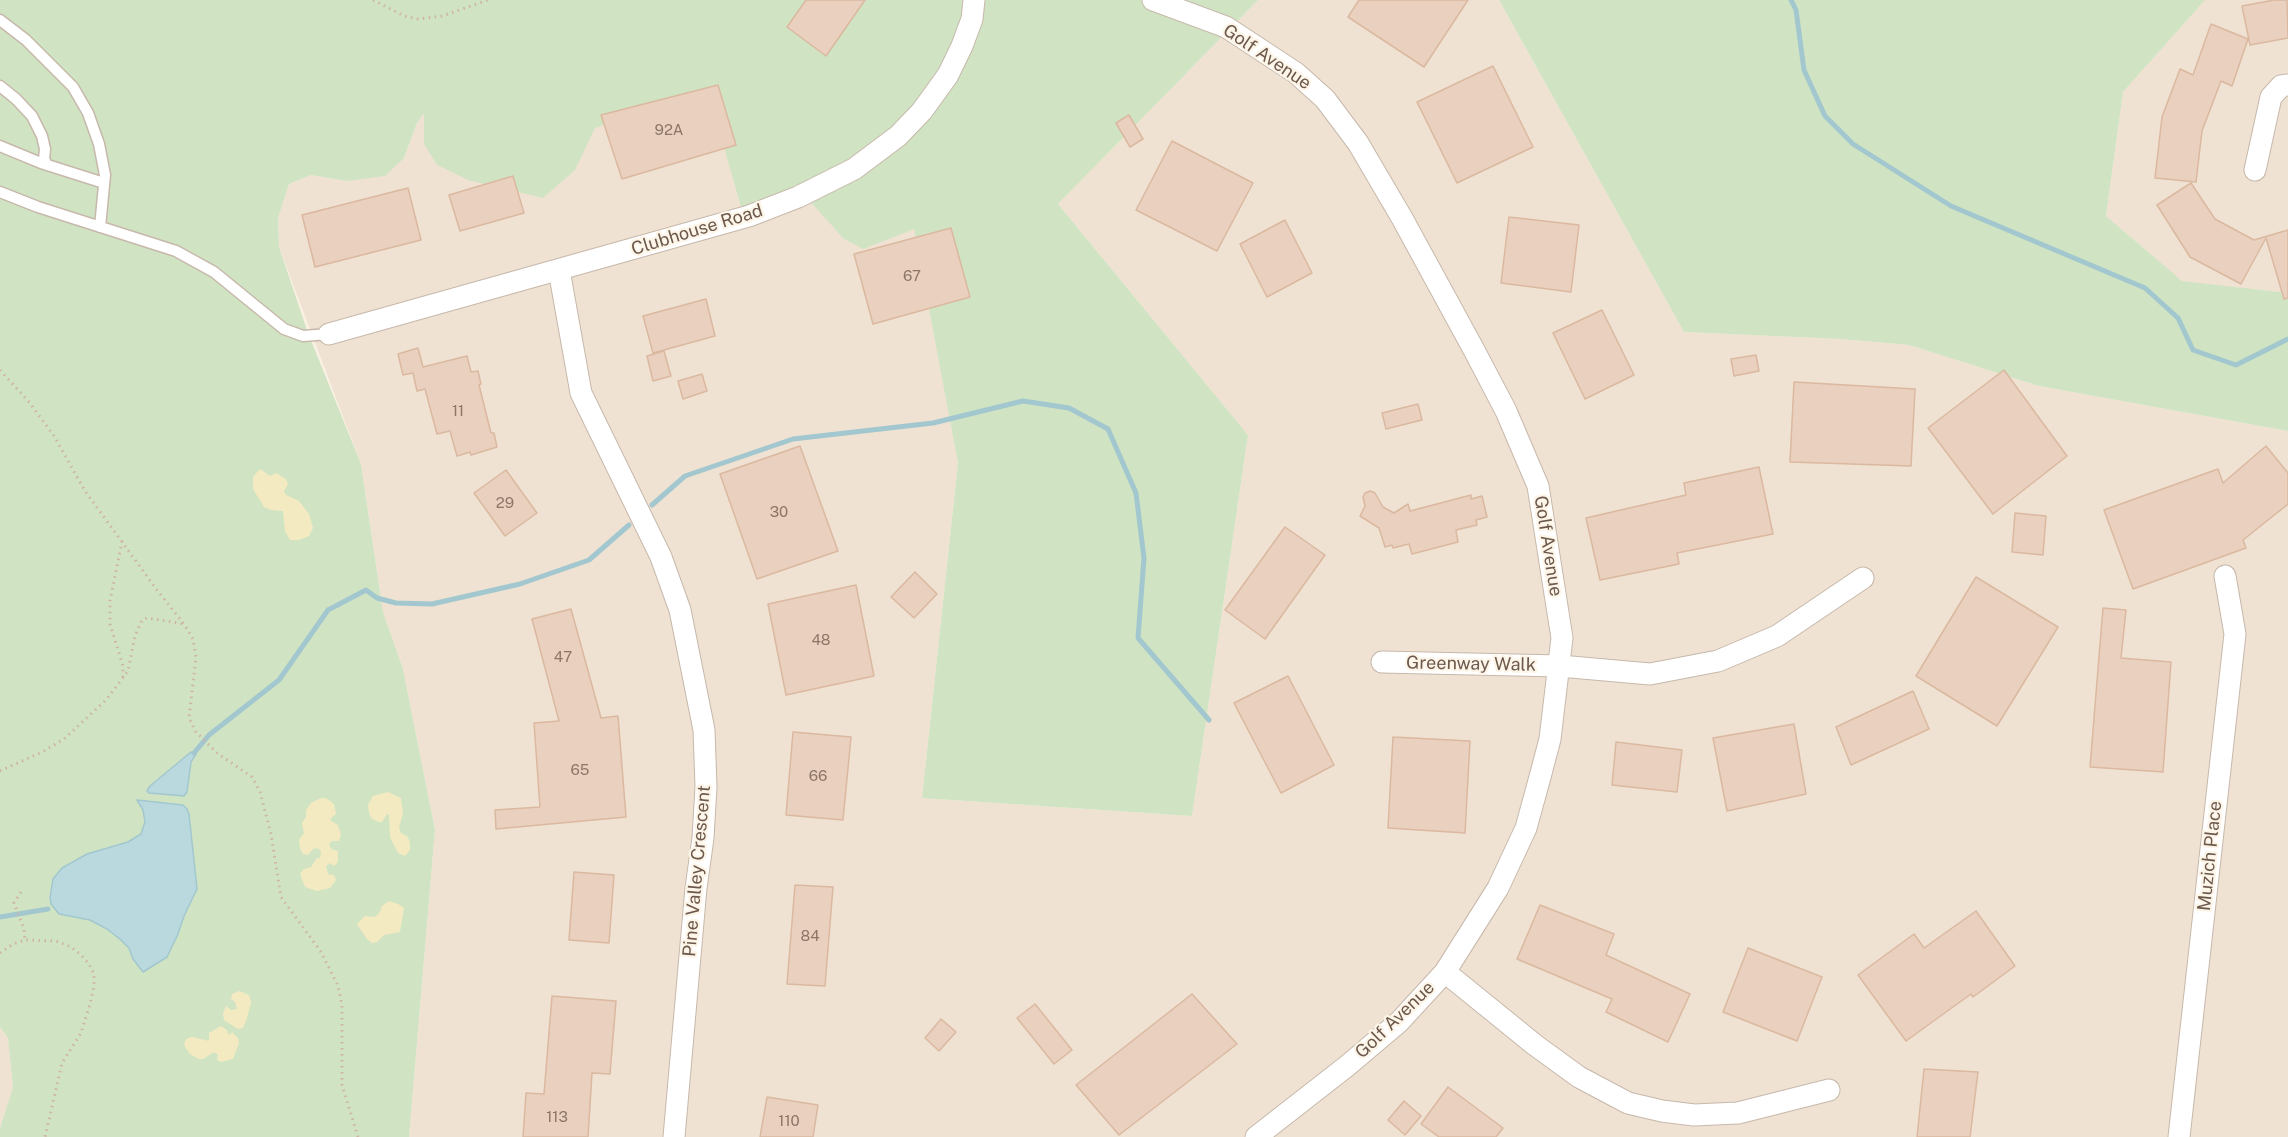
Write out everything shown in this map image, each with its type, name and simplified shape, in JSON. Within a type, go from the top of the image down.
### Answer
[{"type":"street","name":"Clubhouse Road","points":[[329,334],[438,301],[559,270],[749,216],[798,197],[854,169],[898,136],[922,111],[948,75],[969,28],[975,0]]},
{"type":"street","name":"Golf Avenue","points":[[1153,0],[1226,27],[1296,73],[1325,99],[1358,143],[1474,350],[1506,411],[1539,486],[1562,638],[1550,739],[1526,828],[1498,888],[1445,972],[1399,1022],[1256,1137]]},
{"type":"street","points":[[2255,170],[2271,97],[2281,86],[2288,85]]},
{"type":"street","name":"Pine Valley Crescent","points":[[559,270],[581,393],[660,557],[680,610],[704,730],[706,788],[703,838],[696,888],[674,1137]]},
{"type":"street","name":"Muzich Place","points":[[2179,1137],[2235,634],[2225,576]]},
{"type":"street","name":"Greenway Walk","points":[[1382,662],[1560,666],[1650,674],[1718,661],[1777,636],[1863,578]]},
{"type":"street","points":[[1445,972],[1535,1045],[1579,1077],[1628,1103],[1694,1115],[1738,1113],[1829,1090]]},
{"type":"lane","points":[[0,20],[26,40],[73,87],[87,113],[99,144],[104,183],[100,227]]},
{"type":"lane","points":[[0,86],[32,116],[42,136],[46,165]]},
{"type":"lane","points":[[0,146],[46,165],[104,183]]},
{"type":"lane","points":[[0,192],[176,251],[214,272],[293,334],[315,336],[329,334]]},
{"type":"path","points":[[373,0],[404,16],[418,20],[442,16],[488,0]]},
{"type":"path","points":[[0,370],[29,402],[54,436],[85,490],[184,624],[196,647],[189,718],[196,732],[215,751],[252,777],[260,792],[271,834],[281,897],[321,952],[338,986],[342,1005],[340,1065],[342,1085],[358,1137]]},
{"type":"path","points":[[122,542],[110,601],[110,624],[123,666],[123,679]]},
{"type":"path","points":[[0,771],[64,739],[96,711],[128,671],[135,636],[142,620],[147,618],[184,624]]},
{"type":"path","points":[[21,892],[15,899],[25,940]]},
{"type":"path","points":[[0,953],[13,944],[25,940],[50,940],[71,947],[89,964],[94,974],[94,987],[81,1033],[62,1063],[45,1137]]},
{"type":"shaded area","points":[[1258,0],[1499,0],[1684,332],[1841,339],[1909,345],[2039,386],[2288,431],[2288,1137],[409,1137],[435,830],[403,669],[383,612],[361,464],[279,247],[278,218],[289,184],[311,175],[347,181],[404,158],[417,123],[424,112],[524,41],[915,228],[958,463],[922,798],[1192,816],[1248,435],[1058,204]]},
{"type":"shaded area","points":[[2205,0],[2288,0],[2288,293],[2182,282],[2106,216],[2123,92]]},
{"type":"shaded area","points":[[0,1027],[8,1038],[13,1089],[0,1128]]},
{"type":"green space","points":[[0,0],[1258,0],[1058,204],[1248,435],[1192,816],[922,798],[958,463],[914,229],[863,249],[844,239],[807,198],[762,213],[741,207],[720,133],[637,113],[595,128],[575,170],[543,198],[468,180],[437,165],[424,144],[424,113],[417,123],[404,158],[385,176],[347,181],[311,175],[289,184],[278,218],[279,247],[308,333],[361,464],[383,612],[403,669],[435,830],[409,1137],[0,1137],[0,1128],[13,1088],[8,1038],[0,1027]]},
{"type":"green space","points":[[1499,0],[2205,0],[2123,92],[2106,216],[2182,281],[2288,293],[2288,431],[2039,386],[1909,345],[1841,339],[1684,332]]},
{"type":"sand","points":[[260,469],[270,476],[276,473],[286,479],[288,484],[284,491],[286,495],[299,501],[309,514],[313,528],[309,536],[299,540],[290,540],[285,531],[283,511],[264,507],[253,489],[253,477]]},
{"type":"sand","points":[[388,792],[401,798],[403,813],[399,827],[410,843],[410,850],[405,856],[398,853],[390,837],[389,815],[387,814],[382,822],[379,822],[372,819],[369,813],[368,805],[373,796]]},
{"type":"sand","points":[[326,798],[334,804],[336,814],[331,821],[338,825],[341,835],[339,841],[332,841],[329,844],[331,849],[338,851],[338,862],[334,866],[330,863],[326,866],[328,874],[334,875],[336,880],[330,888],[317,891],[305,887],[300,874],[304,869],[311,867],[317,858],[320,858],[321,852],[318,848],[313,849],[308,855],[303,854],[299,840],[304,833],[302,823],[306,817],[306,810],[311,803]]},
{"type":"sand","points":[[389,901],[404,908],[400,932],[384,935],[377,942],[372,943],[357,924],[365,916],[375,917],[382,906]]},
{"type":"sand","points":[[239,991],[249,995],[251,1003],[243,1028],[238,1029],[224,1020],[223,1014],[226,1006],[231,1010],[237,1009],[235,1002],[231,999],[232,994]]},
{"type":"sand","points":[[221,1026],[227,1030],[228,1034],[232,1032],[238,1038],[239,1043],[233,1059],[221,1062],[217,1060],[218,1055],[214,1052],[203,1059],[190,1054],[184,1045],[186,1039],[192,1037],[209,1041],[209,1033]]},
{"type":"water","points":[[191,752],[196,754],[191,762],[187,792],[184,796],[147,791],[150,786]]},
{"type":"water","points":[[137,800],[183,805],[187,809],[197,889],[167,957],[143,972],[133,959],[129,948],[121,940],[90,920],[59,914],[51,904],[50,898],[53,879],[62,868],[87,854],[128,842],[141,834],[145,822],[143,810]]},
{"type":"building","points":[[806,0],[865,0],[826,56],[787,27]]},
{"type":"building","points":[[1359,0],[1468,0],[1424,67],[1348,17]]},
{"type":"building","points":[[2287,0],[2288,38],[2250,45],[2242,6]]},
{"type":"building","points":[[2211,24],[2248,39],[2232,86],[2221,81],[2202,131],[2196,182],[2155,178],[2162,117],[2180,69],[2193,75]]},
{"type":"building","points":[[1493,66],[1533,147],[1457,183],[1417,102]]},
{"type":"building","points":[[718,85],[736,145],[622,179],[601,115]]},
{"type":"building","points":[[1129,115],[1143,139],[1130,147],[1116,123]]},
{"type":"building","points":[[1172,141],[1253,183],[1217,251],[1136,210]]},
{"type":"building","points":[[513,176],[524,213],[460,231],[449,195]]},
{"type":"building","points":[[2191,183],[2215,219],[2254,240],[2288,230],[2288,298],[2284,299],[2266,238],[2241,284],[2190,257],[2157,205]]},
{"type":"building","points":[[408,188],[421,240],[315,267],[302,215]]},
{"type":"building","points":[[1509,217],[1579,225],[1571,292],[1501,283]]},
{"type":"building","points":[[1285,220],[1312,273],[1267,297],[1240,244]]},
{"type":"building","points":[[951,228],[970,297],[873,324],[854,254]]},
{"type":"building","points":[[706,299],[715,336],[653,353],[643,316]]},
{"type":"building","points":[[1602,310],[1634,375],[1585,399],[1553,333]]},
{"type":"building","points":[[418,348],[423,367],[467,356],[471,372],[478,371],[481,384],[479,385],[491,433],[494,433],[497,447],[471,455],[470,452],[457,456],[450,431],[437,434],[425,389],[417,391],[413,373],[403,375],[398,354]]},
{"type":"building","points":[[664,351],[671,376],[653,381],[647,356]]},
{"type":"building","points":[[1756,355],[1759,371],[1734,376],[1731,359]]},
{"type":"building","points":[[2004,370],[2067,456],[1993,514],[1928,428]]},
{"type":"building","points":[[702,374],[707,391],[683,399],[678,381]]},
{"type":"building","points":[[1794,382],[1915,389],[1911,466],[1790,462]]},
{"type":"building","points":[[1418,404],[1422,420],[1386,429],[1382,413]]},
{"type":"building","points":[[800,446],[838,551],[757,579],[720,474]]},
{"type":"building","points":[[2266,446],[2288,473],[2288,504],[2243,540],[2246,548],[2133,589],[2104,510],[2218,469],[2223,483]]},
{"type":"building","points":[[1759,467],[1773,534],[1677,553],[1679,564],[1600,580],[1586,518],[1686,495],[1684,483]]},
{"type":"building","points":[[506,470],[537,513],[505,536],[474,493]]},
{"type":"building","points":[[1370,491],[1375,493],[1383,507],[1394,513],[1408,504],[1410,511],[1471,495],[1471,499],[1482,496],[1487,517],[1476,520],[1477,525],[1456,530],[1458,542],[1412,554],[1409,544],[1393,548],[1392,545],[1385,547],[1379,528],[1360,516],[1365,506],[1363,497]]},
{"type":"building","points":[[2015,513],[2046,516],[2043,555],[2012,552]]},
{"type":"building","points":[[1285,527],[1325,555],[1265,639],[1225,610]]},
{"type":"building","points":[[915,572],[937,594],[914,618],[891,597]]},
{"type":"building","points":[[1976,577],[2058,627],[1997,726],[1916,676]]},
{"type":"building","points":[[856,585],[874,676],[786,695],[768,604]]},
{"type":"building","points":[[2103,608],[2126,610],[2121,658],[2171,662],[2163,772],[2090,767]]},
{"type":"building","points":[[571,609],[601,718],[618,716],[626,817],[496,829],[495,810],[540,807],[534,723],[559,721],[532,619]]},
{"type":"building","points":[[1288,676],[1334,765],[1281,793],[1234,703]]},
{"type":"building","points":[[1913,691],[1929,729],[1851,765],[1836,727]]},
{"type":"building","points":[[1794,724],[1806,794],[1727,811],[1713,738]]},
{"type":"building","points":[[793,732],[851,737],[843,820],[786,815]]},
{"type":"building","points":[[1393,737],[1470,741],[1465,833],[1388,828]]},
{"type":"building","points":[[1616,742],[1682,750],[1677,792],[1612,785]]},
{"type":"building","points":[[574,872],[614,875],[609,943],[569,940]]},
{"type":"building","points":[[795,885],[833,887],[825,986],[787,984]]},
{"type":"building","points":[[1540,905],[1614,934],[1606,955],[1690,994],[1668,1042],[1606,1012],[1612,999],[1517,959]]},
{"type":"building","points":[[1976,911],[2015,966],[1973,997],[1971,994],[1906,1041],[1858,975],[1914,934],[1924,948]]},
{"type":"building","points":[[1748,948],[1822,977],[1797,1041],[1723,1012]]},
{"type":"building","points":[[1192,994],[1237,1044],[1119,1135],[1076,1085]]},
{"type":"building","points":[[552,996],[616,1001],[610,1074],[592,1073],[588,1137],[523,1137],[526,1093],[544,1094]]},
{"type":"building","points":[[1035,1004],[1072,1050],[1054,1064],[1017,1018]]},
{"type":"building","points":[[941,1019],[956,1032],[939,1051],[925,1038]]},
{"type":"building","points":[[1924,1069],[1978,1072],[1970,1137],[1917,1137]]},
{"type":"building","points":[[1448,1087],[1503,1128],[1496,1137],[1439,1137],[1421,1124]]},
{"type":"building","points":[[767,1097],[818,1105],[813,1137],[760,1137]]},
{"type":"building","points":[[1404,1101],[1421,1116],[1405,1135],[1388,1120]]},
{"type":"waterway","points":[[1791,0],[1796,10],[1804,70],[1825,116],[1853,144],[1951,206],[2145,288],[2178,318],[2193,350],[2236,365],[2288,339]]},
{"type":"waterway","points":[[652,505],[685,476],[793,439],[933,423],[1023,401],[1069,408],[1108,429],[1136,493],[1144,558],[1138,638],[1209,720]]},
{"type":"waterway","points":[[194,753],[209,735],[279,680],[328,610],[366,590],[377,598],[396,603],[432,604],[520,584],[589,560],[629,525]]},
{"type":"waterway","points":[[0,917],[48,909]]}]
